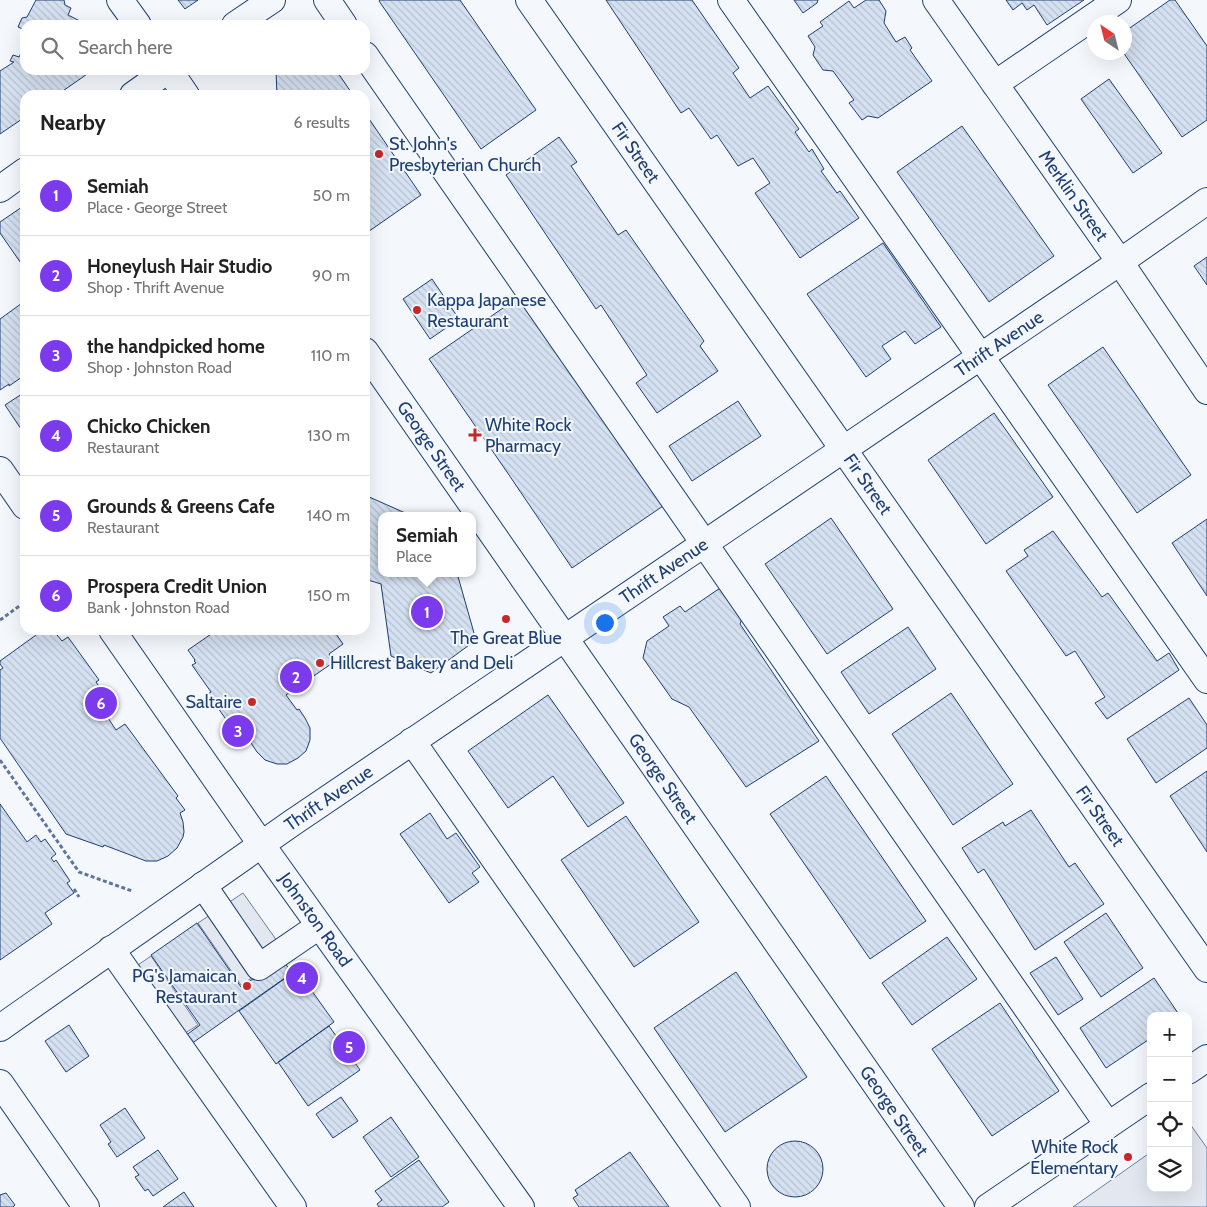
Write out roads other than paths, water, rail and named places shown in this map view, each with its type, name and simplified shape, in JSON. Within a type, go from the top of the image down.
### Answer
[{"type":"street","points":[[120,0],[134,20]]},
{"type":"street","points":[[242,20],[272,0]]},
{"type":"street","points":[[327,0],[341,20]]},
{"type":"street","name":"Fir Street","points":[[529,0],[1207,969]]},
{"type":"street","points":[[732,0],[1207,680]]},
{"type":"street","name":"Merklin Street","points":[[936,0],[1120,262],[1207,391]]},
{"type":"street","points":[[995,84],[1118,0]]},
{"type":"street","points":[[370,62],[1108,1125]]},
{"type":"street","points":[[140,90],[162,75]]},
{"type":"street","points":[[172,75],[183,90]]},
{"type":"street","points":[[0,188],[20,174]]},
{"type":"street","name":"Thrift Avenue","points":[[0,1028],[261,844],[1207,202]]},
{"type":"street","name":"George Street","points":[[370,358],[961,1207]]},
{"type":"street","points":[[0,470],[20,499]]},
{"type":"street","name":"Johnston Road","points":[[115,635],[319,926],[521,1207]]},
{"type":"street","points":[[412,742],[737,1207]]},
{"type":"street","points":[[203,885],[258,967],[319,926]]},
{"type":"street","points":[[111,949],[293,1207]]},
{"type":"street","points":[[1192,1068],[1207,1058]]},
{"type":"street","points":[[0,1083],[86,1207]]},
{"type":"street","points":[[988,1207],[1147,1099]]},
{"type":"place","name":"St. John's Presbyterian Church","points":[[379,154]]},
{"type":"place","name":"Kappa Japanese Restaurant","points":[[417,310]]},
{"type":"place","name":"White Rock Pharmacy","points":[[475,435]]},
{"type":"place","name":"Semiah","points":[[427,612]]},
{"type":"place","name":"The Great Blue","points":[[506,619]]},
{"type":"place","name":"Hillcrest Bakery and Deli","points":[[320,663]]},
{"type":"place","name":"Honeylush Hair Studio","points":[[296,677]]},
{"type":"place","name":"Saltaire","points":[[252,702]]},
{"type":"place","name":"Prospera Credit Union","points":[[101,703]]},
{"type":"place","name":"the handpicked home","points":[[238,731]]},
{"type":"place","name":"Chicko Chicken","points":[[302,978]]},
{"type":"place","name":"PG's Jamaican Restaurant","points":[[247,986]]},
{"type":"place","name":"Grounds & Greens Cafe","points":[[349,1047]]},
{"type":"place","name":"White Rock Elementary","points":[[1128,1157]]}]
